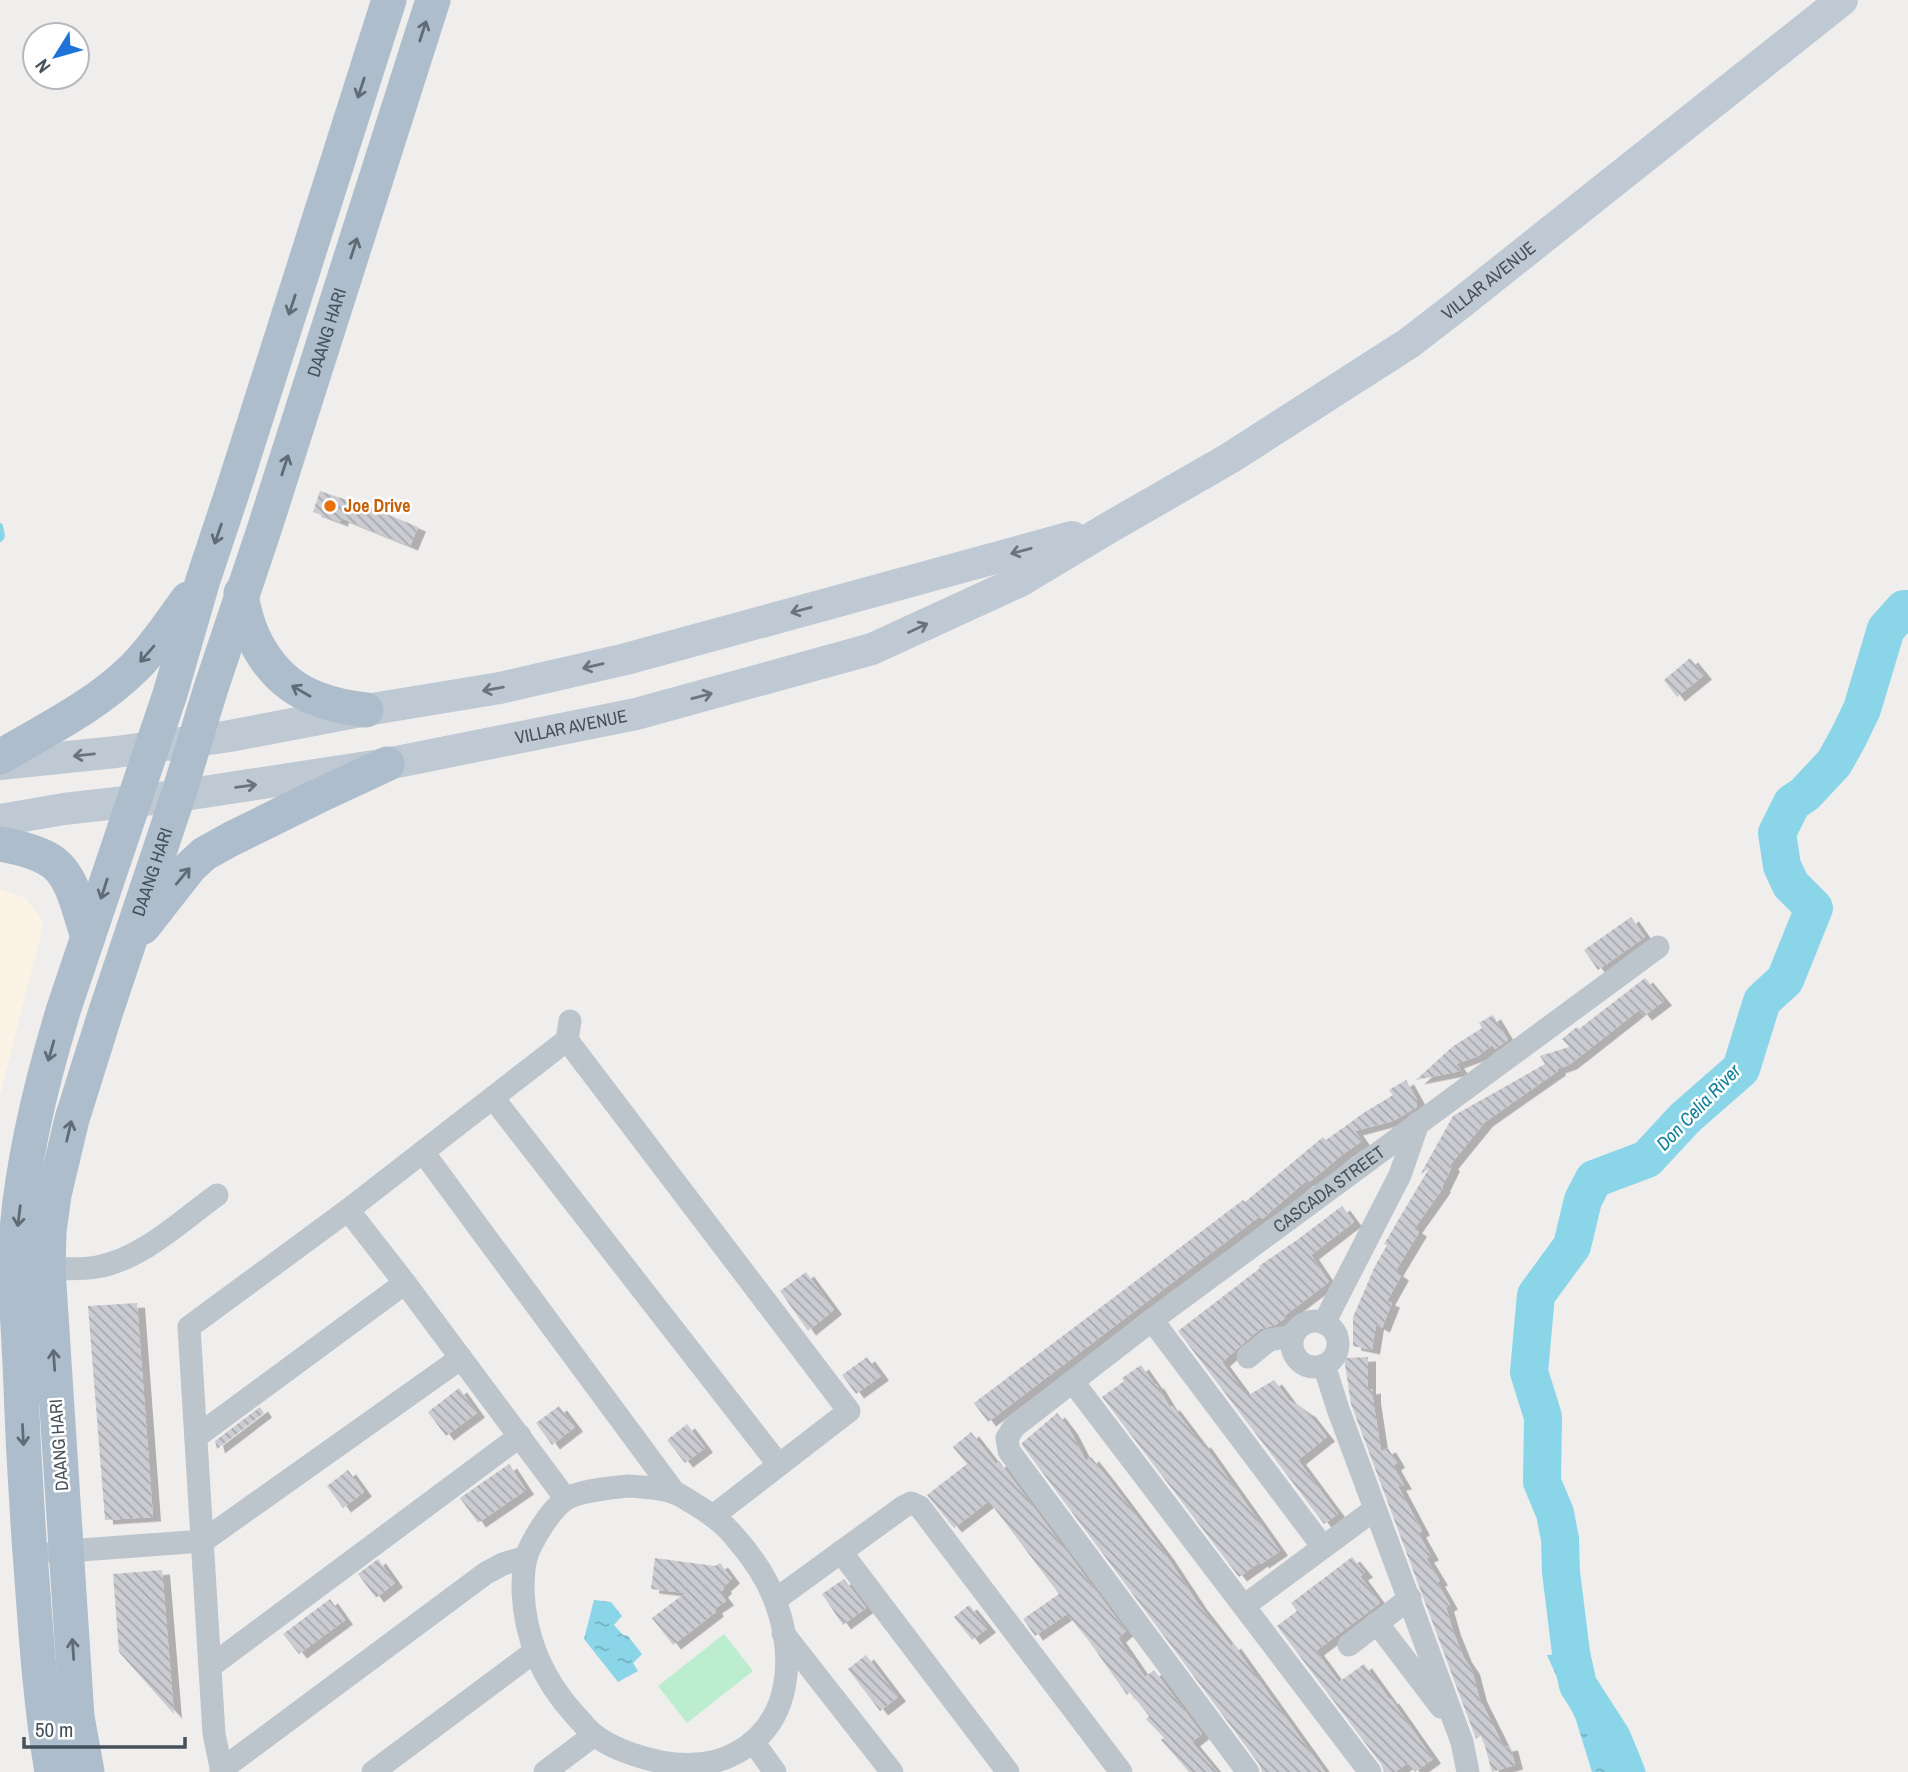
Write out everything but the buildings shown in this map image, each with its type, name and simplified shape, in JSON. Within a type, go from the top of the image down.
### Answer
[{"type":"main road","name":"DAANG HARI","points":[[52,1772],[30,1554],[16,1293],[18,1231],[35,1116],[50,1054],[170,694],[203,580],[389,0]]},
{"type":"main road","name":"DAANG HARI","points":[[87,1772],[77,1717],[48,1269],[54,1195],[72,1119],[433,0]]},
{"type":"main road","points":[[0,757],[65,719],[119,682],[154,646],[203,580]]},
{"type":"main road","points":[[241,593],[250,632],[259,650],[281,676],[291,685],[315,698],[366,710]]},
{"type":"main road","points":[[127,950],[165,898],[204,854],[387,764]]},
{"type":"main road","points":[[0,844],[26,850],[50,860],[62,871],[70,885],[88,937]]},
{"type":"street","name":"VILLAR AVENUE","points":[[0,820],[387,764],[636,714],[872,649],[1020,581],[1230,458],[1409,343],[1842,0]]},
{"type":"street","name":"VILLAR AVENUE","points":[[0,764],[260,732],[366,710],[500,688],[626,659],[1110,527]]},
{"type":"street","name":"CASCADA STREET","points":[[1248,1772],[1009,1451],[1007,1438],[1014,1427],[1152,1320],[1658,947]]},
{"type":"street","points":[[526,1557],[486,1573],[221,1771],[214,1734],[189,1327],[348,1210],[493,1098],[568,1031],[849,1411],[713,1516]]},
{"type":"street","points":[[493,1098],[779,1465]]},
{"type":"street","points":[[1324,1323],[1400,1175],[1418,1123]]},
{"type":"street","points":[[423,1152],[675,1493]]},
{"type":"street","points":[[48,1269],[96,1267],[119,1261],[141,1251],[217,1195]]},
{"type":"street","points":[[348,1210],[566,1499]]},
{"type":"street","points":[[196,1437],[405,1283]]},
{"type":"street","points":[[1152,1320],[1323,1547]]},
{"type":"street","points":[[1316,1321],[1324,1323],[1335,1333],[1335,1355],[1324,1365],[1309,1367],[1296,1358],[1291,1343],[1293,1336],[1302,1324],[1316,1321]]},
{"type":"street","points":[[1248,1357],[1269,1340],[1293,1336]]},
{"type":"street","points":[[30,1554],[203,1541],[461,1358]]},
{"type":"street","points":[[1324,1365],[1462,1742],[1468,1772]]},
{"type":"street","points":[[1073,1382],[1370,1772]]},
{"type":"street","points":[[211,1666],[520,1436]]},
{"type":"street","points":[[628,1486],[675,1493],[713,1516],[733,1534],[762,1574],[775,1600],[783,1633],[787,1670],[782,1700],[772,1721],[754,1743],[701,1768],[625,1752],[594,1735],[557,1694],[545,1675],[534,1652],[524,1610],[526,1557],[544,1522],[566,1499],[596,1490],[628,1486]]},
{"type":"street","points":[[775,1600],[903,1507],[911,1503],[920,1507],[1121,1772]]},
{"type":"street","points":[[1244,1606],[1375,1508]]},
{"type":"street","points":[[841,1552],[1008,1772]]},
{"type":"street","points":[[1349,1645],[1410,1598]]},
{"type":"street","points":[[1377,1623],[1455,1724]]},
{"type":"street","points":[[783,1633],[892,1772]]},
{"type":"street","points":[[373,1772],[534,1652]]},
{"type":"street","points":[[545,1772],[594,1735]]},
{"type":"street","points":[[754,1743],[775,1772]]},
{"type":"shaded area","points":[[0,889],[24,897],[40,916],[43,927],[0,1095]]},
{"type":"green space","points":[[724,1634],[753,1671],[687,1723],[658,1686]]},
{"type":"water","points":[[594,1600],[611,1602],[622,1616],[614,1625],[623,1635],[628,1636],[642,1654],[633,1663],[638,1671],[618,1682],[584,1639]]},
{"type":"water","points":[[1571,1653],[1605,1699],[1646,1772],[1592,1772],[1576,1720],[1547,1655]]},
{"type":"waterway","points":[[0,526],[0,539]]},
{"type":"waterway","name":"Don Celia River","points":[[1626,1772],[1612,1738],[1578,1685],[1571,1653],[1561,1572],[1560,1539],[1555,1513],[1542,1482],[1543,1417],[1529,1372],[1536,1295],[1572,1246],[1583,1200],[1594,1179],[1647,1159],[1685,1118],[1741,1069],[1762,1001],[1785,980],[1814,908],[1791,885],[1782,866],[1777,833],[1792,803],[1805,794],[1834,763],[1862,709],[1886,629],[1904,609],[1908,609]]},
{"type":"place","name":"Joe Drive","points":[[330,506]]}]
